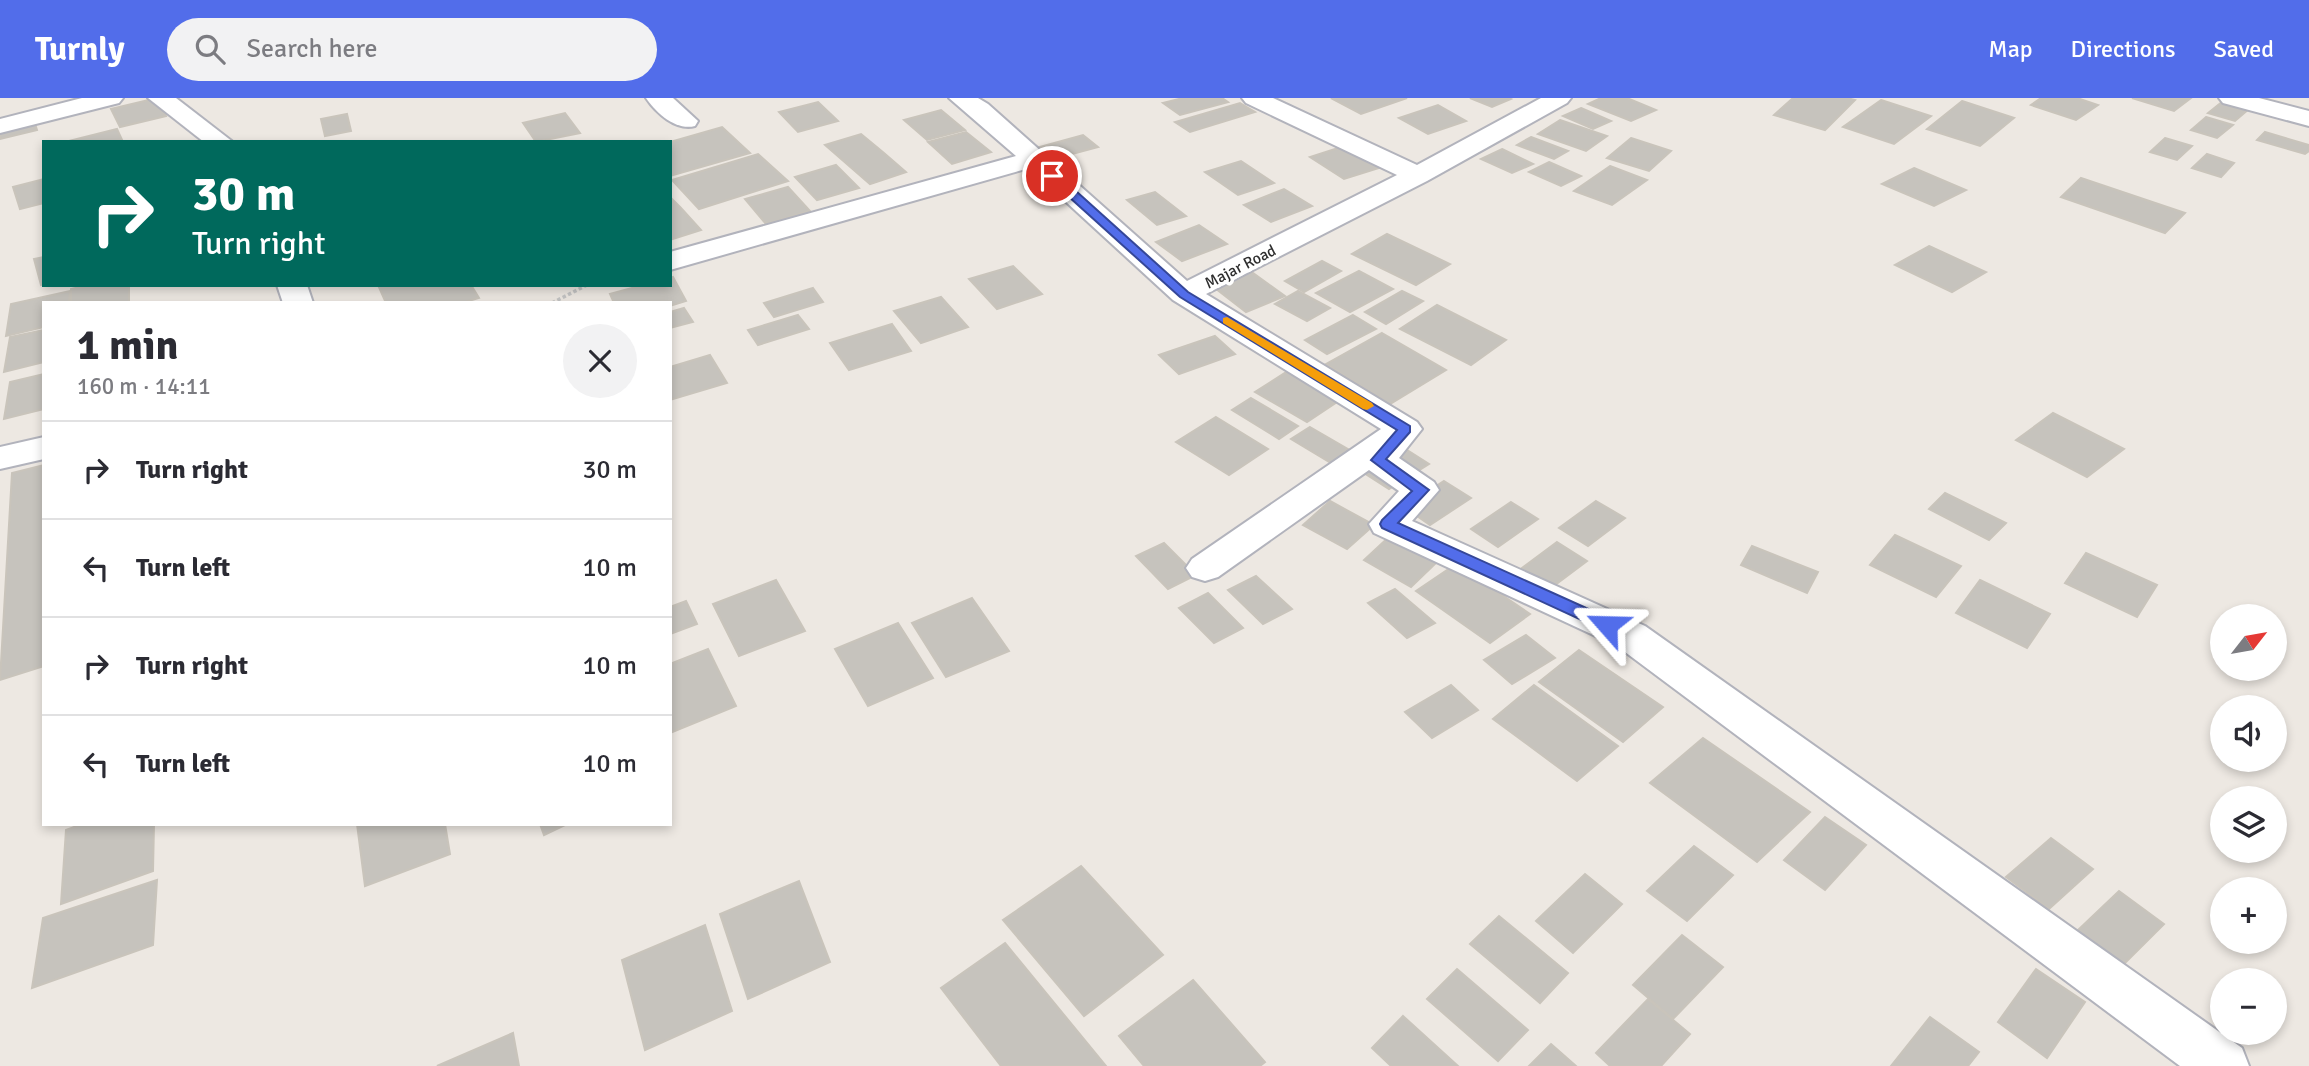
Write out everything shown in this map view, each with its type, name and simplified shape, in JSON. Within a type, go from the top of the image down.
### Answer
[{"type":"street","points":[[0,126],[111,98]]},
{"type":"street","points":[[160,98],[218,140]]},
{"type":"street","points":[[658,98],[686,121]]},
{"type":"street","name":"Majar Road","points":[[961,98],[979,109],[1184,294],[1418,175],[1559,98]]},
{"type":"street","points":[[1254,98],[1418,175]]},
{"type":"street","points":[[2231,98],[2309,118]]},
{"type":"street","points":[[672,260],[1033,159]]},
{"type":"street","points":[[1184,294],[1405,429]]},
{"type":"street","points":[[1205,568],[1405,429]]},
{"type":"street","points":[[1405,429],[1378,460],[1421,490],[1387,524],[1631,636],[2223,1066]]},
{"type":"street","points":[[0,458],[42,448]]},
{"type":"path","points":[[556,301],[583,287]]},
{"type":"building","points":[[157,98],[166,116],[120,127],[111,109]]},
{"type":"building","points":[[1183,98],[1222,98],[1228,102],[1180,115],[1163,103]]},
{"type":"building","points":[[1331,98],[1407,98],[1361,114]]},
{"type":"building","points":[[1470,98],[1509,98],[1511,99],[1492,107]]},
{"type":"building","points":[[1601,98],[1627,98],[1656,110],[1631,121],[1588,104]]},
{"type":"building","points":[[1793,98],[1855,100],[1825,130],[1774,115]]},
{"type":"building","points":[[2041,98],[2077,98],[2098,105],[2076,120],[2031,105]]},
{"type":"building","points":[[2132,98],[2191,98],[2174,111]]},
{"type":"building","points":[[1881,100],[1931,116],[1894,144],[1843,127]]},
{"type":"building","points":[[1962,101],[2014,118],[1980,146],[1927,129]]},
{"type":"building","points":[[2223,101],[2249,109],[2235,121],[2208,113]]},
{"type":"building","points":[[818,102],[838,121],[798,132],[779,112]]},
{"type":"building","points":[[1240,103],[1255,112],[1190,132],[1175,122]]},
{"type":"building","points":[[1438,105],[1466,121],[1428,134],[1399,118]]},
{"type":"building","points":[[1581,108],[1611,121],[1593,129],[1563,116]]},
{"type":"building","points":[[941,110],[965,130],[927,140],[904,120]]},
{"type":"building","points":[[31,111],[37,130],[0,139],[0,119]]},
{"type":"building","points":[[565,113],[580,133],[535,140],[523,123]]},
{"type":"building","points":[[347,114],[351,131],[325,136],[321,119]]},
{"type":"building","points":[[2206,117],[2233,125],[2217,138],[2191,130]]},
{"type":"building","points":[[1560,120],[1607,136],[1586,151],[1538,134]]},
{"type":"building","points":[[722,127],[750,153],[672,175],[672,141]]},
{"type":"building","points":[[117,129],[122,140],[73,140]]},
{"type":"building","points":[[966,132],[991,152],[952,164],[928,142]]},
{"type":"building","points":[[2265,132],[2309,145],[2309,151],[2305,154],[2257,140]]},
{"type":"building","points":[[861,134],[906,172],[870,184],[825,145]]},
{"type":"building","points":[[1083,135],[1098,147],[1050,160],[1036,148]]},
{"type":"building","points":[[1531,137],[1568,151],[1554,159],[1517,145]]},
{"type":"building","points":[[1631,138],[1671,151],[1649,171],[1607,158]]},
{"type":"building","points":[[2165,138],[2192,146],[2177,160],[2150,152]]},
{"type":"building","points":[[1344,146],[1379,168],[1344,179],[1310,157]]},
{"type":"building","points":[[1502,149],[1533,164],[1512,173],[1481,159]]},
{"type":"building","points":[[758,154],[788,181],[699,209],[672,180]]},
{"type":"building","points":[[2207,154],[2234,163],[2221,177],[2192,168]]},
{"type":"building","points":[[1241,161],[1274,183],[1238,195],[1205,172]]},
{"type":"building","points":[[1549,162],[1581,176],[1561,186],[1529,172]]},
{"type":"building","points":[[836,165],[859,188],[817,200],[795,177]]},
{"type":"building","points":[[1610,166],[1647,180],[1612,205],[1574,191]]},
{"type":"building","points":[[1914,168],[1966,190],[1934,206],[1882,184]]},
{"type":"building","points":[[2081,178],[2185,213],[2165,233],[2061,197]]},
{"type":"building","points":[[42,180],[42,204],[20,209],[13,187]]},
{"type":"building","points":[[788,187],[810,211],[766,224],[745,199]]},
{"type":"building","points":[[1284,189],[1312,206],[1271,222],[1244,205]]},
{"type":"building","points":[[1155,192],[1186,216],[1157,225],[1127,200]]},
{"type":"building","points":[[672,199],[681,208],[701,230],[672,239]]},
{"type":"building","points":[[1199,225],[1227,244],[1182,261],[1156,242]]},
{"type":"building","points":[[1387,234],[1450,264],[1416,285],[1352,254]]},
{"type":"building","points":[[1929,246],[1986,272],[1952,292],[1895,265]]},
{"type":"building","points":[[42,257],[41,285],[34,259]]},
{"type":"building","points":[[1322,261],[1341,271],[1304,292],[1285,281]]},
{"type":"building","points":[[1013,266],[1042,294],[997,309],[969,279]]},
{"type":"building","points":[[1249,270],[1285,296],[1246,312],[1211,285]]},
{"type":"building","points":[[1359,271],[1393,289],[1350,312],[1316,293]]},
{"type":"building","points":[[672,277],[686,301],[672,305],[672,301],[613,301],[610,294],[636,287],[672,287]]},
{"type":"building","points":[[129,287],[129,301],[71,301],[71,289]]},
{"type":"building","points":[[379,287],[472,287],[479,298],[469,301],[385,301]]},
{"type":"building","points":[[813,288],[823,302],[774,317],[764,303]]},
{"type":"building","points":[[70,291],[69,301],[42,301],[42,327],[6,336],[11,304]]},
{"type":"building","points":[[1298,291],[1330,308],[1307,321],[1275,304]]},
{"type":"building","points":[[1402,291],[1423,301],[1386,324],[1365,312]]},
{"type":"building","points":[[941,297],[968,327],[921,343],[894,311]]},
{"type":"building","points":[[1437,305],[1506,340],[1471,365],[1400,329]]},
{"type":"building","points":[[684,308],[693,322],[672,327],[672,311]]},
{"type":"building","points":[[798,315],[809,329],[758,345],[748,330]]},
{"type":"building","points":[[1353,315],[1376,329],[1327,354],[1305,340]]},
{"type":"building","points":[[892,324],[911,351],[849,370],[830,343]]},
{"type":"building","points":[[42,330],[42,362],[4,372],[10,337]]},
{"type":"building","points":[[1382,333],[1446,370],[1390,404],[1326,364]]},
{"type":"building","points":[[1215,336],[1235,354],[1179,374],[1159,355]]},
{"type":"building","points":[[710,355],[727,383],[672,399],[672,366]]},
{"type":"building","points":[[1291,369],[1343,398],[1307,422],[1255,392]]},
{"type":"building","points":[[42,374],[42,410],[4,419],[10,382]]},
{"type":"building","points":[[1251,398],[1298,426],[1279,439],[1232,410]]},
{"type":"building","points":[[2053,413],[2124,449],[2087,477],[2016,440]]},
{"type":"building","points":[[1216,417],[1268,449],[1229,475],[1176,442]]},
{"type":"building","points":[[1310,427],[1360,456],[1341,469],[1291,439]]},
{"type":"building","points":[[1404,448],[1429,464],[1389,489],[1364,473]]},
{"type":"building","points":[[42,466],[42,667],[0,680],[12,473]]},
{"type":"building","points":[[1444,481],[1471,498],[1430,525],[1404,507]]},
{"type":"building","points":[[1945,493],[2006,523],[1989,540],[1929,509]]},
{"type":"building","points":[[1330,501],[1374,525],[1347,549],[1303,525]]},
{"type":"building","points":[[1596,501],[1625,518],[1588,546],[1559,528]]},
{"type":"building","points":[[1511,502],[1538,519],[1498,547],[1471,529]]},
{"type":"building","points":[[1391,535],[1438,561],[1411,587],[1364,560]]},
{"type":"building","points":[[1895,535],[1961,566],[1936,597],[1870,565]]},
{"type":"building","points":[[1557,542],[1587,561],[1547,591],[1518,571]]},
{"type":"building","points":[[1164,543],[1196,575],[1168,589],[1136,556]]},
{"type":"building","points":[[1752,546],[1818,572],[1807,593],[1741,565]]},
{"type":"building","points":[[2086,553],[2157,585],[2137,617],[2065,583]]},
{"type":"building","points":[[1456,564],[1530,614],[1490,643],[1416,591]]},
{"type":"building","points":[[1256,576],[1292,609],[1263,624],[1228,590]]},
{"type":"building","points":[[776,580],[805,631],[739,656],[713,604]]},
{"type":"building","points":[[1980,580],[2050,614],[2027,648],[1956,613]]},
{"type":"building","points":[[1395,589],[1435,623],[1407,638],[1368,603]]},
{"type":"building","points":[[1208,593],[1243,628],[1214,643],[1179,608]]},
{"type":"building","points":[[972,598],[1009,651],[946,677],[912,623]]},
{"type":"building","points":[[686,601],[697,624],[672,633],[672,606]]},
{"type":"building","points":[[898,623],[933,678],[868,706],[835,649]]},
{"type":"building","points":[[1526,635],[1555,658],[1512,684],[1484,660]]},
{"type":"building","points":[[708,649],[736,706],[672,732],[672,663]]},
{"type":"building","points":[[1579,650],[1663,707],[1623,742],[1539,682]]},
{"type":"building","points":[[1451,685],[1478,710],[1432,738],[1405,712]]},
{"type":"building","points":[[1534,685],[1618,746],[1577,781],[1493,719]]},
{"type":"building","points":[[1703,738],[1810,812],[1757,862],[1650,783]]},
{"type":"building","points":[[1825,817],[1866,845],[1825,890],[1784,860]]},
{"type":"building","points":[[77,826],[154,826],[153,871],[61,904],[66,830]]},
{"type":"building","points":[[357,826],[445,826],[450,854],[365,886]]},
{"type":"building","points":[[541,826],[563,826],[544,835]]},
{"type":"building","points":[[2051,838],[2093,869],[2049,909],[2006,877]]},
{"type":"building","points":[[1694,846],[1733,875],[1687,921],[1647,891]]},
{"type":"building","points":[[1081,866],[1163,955],[1084,1016],[1003,920]]},
{"type":"building","points":[[1585,874],[1622,904],[1573,953],[1536,921]]},
{"type":"building","points":[[157,880],[153,945],[32,988],[43,918]]},
{"type":"building","points":[[799,881],[830,962],[748,999],[720,914]]},
{"type":"building","points":[[2119,891],[2164,924],[2121,967],[2075,933]]},
{"type":"building","points":[[1499,916],[1568,973],[1540,1003],[1470,944]]},
{"type":"building","points":[[705,925],[732,1011],[645,1050],[622,960]]},
{"type":"building","points":[[1682,935],[1723,967],[1673,1019],[1633,985]]},
{"type":"building","points":[[1005,943],[1106,1066],[1001,1066],[941,988]]},
{"type":"building","points":[[1457,969],[1528,1030],[1498,1061],[1427,999]]},
{"type":"building","points":[[2036,969],[2085,1002],[2047,1058],[1998,1022]]},
{"type":"building","points":[[1193,980],[1265,1062],[1260,1066],[1144,1066],[1119,1036]]},
{"type":"building","points":[[1648,999],[1690,1034],[1661,1066],[1610,1066],[1596,1053]]},
{"type":"building","points":[[1403,1016],[1458,1066],[1391,1066],[1372,1048]]},
{"type":"building","points":[[1930,1017],[1979,1052],[1968,1066],[1891,1066]]},
{"type":"building","points":[[513,1033],[519,1066],[437,1066]]},
{"type":"building","points":[[1551,1044],[1576,1066],[1529,1066]]},
{"type":"slow traffic","points":[[1227,321],[1367,406]]},
{"type":"route","points":[[1052,176],[1184,294],[1405,429],[1378,460],[1421,490],[1387,524],[1607,625]]}]
